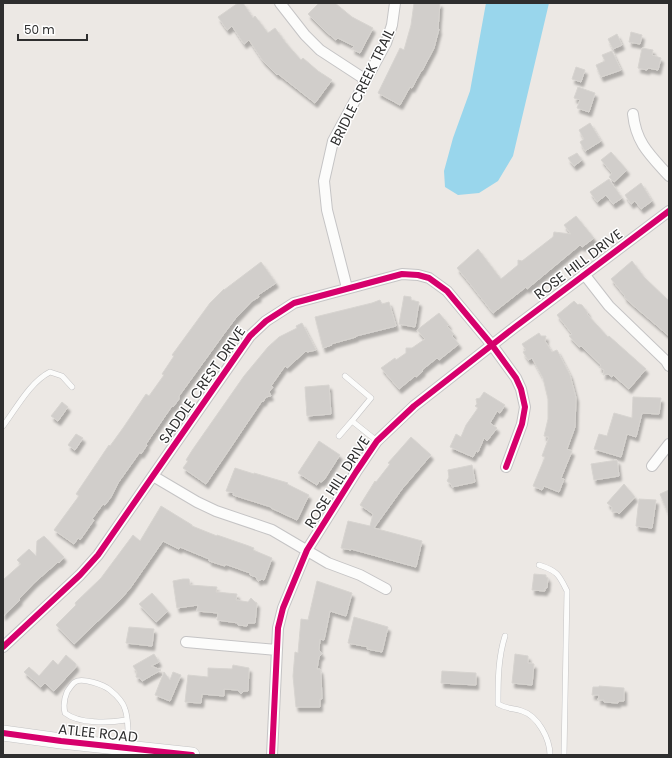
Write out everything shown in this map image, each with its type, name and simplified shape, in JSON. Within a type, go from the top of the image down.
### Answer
[{"type":"main road","name":"ATLEE ROAD","points":[[3,734],[192,755]]},
{"type":"street","points":[[280,3],[306,36],[320,50],[366,80]]},
{"type":"street","name":"BRIDLE CREEK TRAIL","points":[[347,288],[327,210],[324,181],[333,141],[386,43],[392,25],[395,3]]},
{"type":"street","points":[[633,114],[634,126],[639,138],[645,148],[669,176]]},
{"type":"street","name":"ROSE HILL DRIVE","points":[[272,755],[278,628],[283,608],[307,550],[356,472],[377,442],[414,406],[584,274],[669,211]]},
{"type":"street","name":"SADDLE CREST DRIVE","points":[[3,647],[80,575],[98,555],[250,336],[266,321],[294,303],[402,274],[418,275],[429,278],[447,291],[492,345],[516,378],[521,389],[525,407],[522,424],[506,467]]},
{"type":"street","points":[[584,274],[609,306],[666,360],[669,366]]},
{"type":"street","points":[[652,466],[669,444]]},
{"type":"street","points":[[153,476],[197,502],[216,511],[272,530],[328,563],[360,574],[386,589]]},
{"type":"street","points":[[186,642],[277,650]]},
{"type":"lane","points":[[3,426],[41,377],[50,372],[62,376],[72,387]]},
{"type":"lane","points":[[339,436],[371,398],[345,376]]},
{"type":"lane","points":[[352,421],[377,442]]},
{"type":"lane","points":[[539,565],[548,568],[559,575],[567,591],[564,755]]},
{"type":"lane","points":[[505,636],[498,673],[498,704],[507,709],[523,712],[534,718],[544,731],[550,750],[550,755]]},
{"type":"lane","points":[[126,720],[115,722],[71,717],[65,713],[63,706],[68,689],[75,682],[82,680],[109,688],[119,699],[125,709],[126,720],[128,747]]},
{"type":"water","points":[[486,3],[549,3],[513,156],[498,181],[479,193],[458,195],[445,187],[444,171],[453,138],[470,91]]},
{"type":"building","points":[[238,3],[243,3],[253,18],[255,16],[268,33],[275,28],[301,60],[303,58],[318,71],[332,80],[315,103],[278,74],[277,75],[263,61],[249,40],[244,44],[232,26],[227,30],[218,17]]},
{"type":"building","points":[[319,3],[335,3],[352,17],[373,28],[360,53],[352,49],[354,46],[338,38],[336,40],[308,14]]},
{"type":"building","points":[[414,3],[440,3],[439,29],[434,48],[412,88],[410,87],[400,105],[378,93],[400,48],[404,50],[411,25]]},
{"type":"building","points":[[631,32],[642,35],[640,44],[629,42]]},
{"type":"building","points":[[617,34],[622,45],[613,49],[608,39]]},
{"type":"building","points":[[642,48],[653,50],[652,55],[661,58],[658,70],[638,68]]},
{"type":"building","points":[[612,51],[621,70],[601,77],[596,65],[605,61],[602,55]]},
{"type":"building","points":[[576,67],[585,70],[581,82],[572,79]]},
{"type":"building","points":[[578,87],[595,93],[589,112],[577,108],[580,100],[574,98]]},
{"type":"building","points":[[590,123],[601,141],[585,151],[580,142],[584,139],[579,130]]},
{"type":"building","points":[[611,152],[627,170],[614,182],[609,177],[612,173],[601,160]]},
{"type":"building","points":[[577,153],[582,160],[574,166],[568,158]]},
{"type":"building","points":[[609,179],[622,198],[613,204],[606,195],[597,202],[590,192]]},
{"type":"building","points":[[641,183],[652,201],[641,209],[635,201],[631,204],[625,195]]},
{"type":"building","points":[[576,216],[594,238],[582,247],[580,245],[527,289],[526,287],[493,313],[457,268],[478,249],[501,279],[518,265],[518,260],[522,261],[553,237],[554,232],[571,234],[564,225]]},
{"type":"building","points":[[632,261],[644,277],[669,301],[669,336],[624,297],[625,296],[611,279]]},
{"type":"building","points":[[261,262],[276,283],[258,295],[259,297],[252,301],[235,319],[179,396],[179,399],[173,407],[172,406],[146,444],[147,445],[141,454],[140,452],[118,483],[111,497],[105,505],[103,504],[92,519],[94,520],[80,540],[78,538],[74,544],[54,530],[79,496],[76,494],[109,445],[110,446],[146,394],[149,396],[164,375],[162,374],[174,356],[172,355],[210,303],[224,289]]},
{"type":"building","points":[[404,296],[411,297],[411,300],[419,302],[415,327],[399,324]]},
{"type":"building","points":[[380,300],[382,304],[389,302],[396,326],[356,336],[323,348],[315,317]]},
{"type":"building","points":[[574,301],[578,305],[582,305],[588,313],[587,314],[608,337],[609,336],[646,369],[629,389],[613,375],[612,377],[608,374],[603,375],[604,370],[599,367],[601,365],[581,346],[579,347],[569,336],[572,334],[557,315]]},
{"type":"building","points":[[439,313],[449,325],[447,326],[454,334],[452,336],[459,344],[439,360],[437,358],[416,377],[415,376],[399,389],[381,368],[395,358],[396,360],[406,353],[406,348],[412,348],[425,339],[417,330]]},
{"type":"building","points":[[302,323],[316,350],[306,351],[287,368],[285,366],[271,386],[273,387],[269,392],[271,396],[266,397],[263,402],[262,401],[206,484],[183,468],[193,449],[244,376],[268,347],[279,337],[297,328],[296,326]]},
{"type":"building","points":[[539,333],[541,336],[546,336],[545,341],[552,352],[557,350],[570,375],[576,398],[575,427],[567,449],[572,451],[561,478],[564,479],[559,492],[544,486],[542,490],[533,486],[545,457],[542,456],[549,437],[544,436],[548,419],[548,399],[543,378],[532,358],[528,360],[523,352],[526,350],[522,344]]},
{"type":"building","points":[[329,385],[331,414],[307,416],[305,387]]},
{"type":"building","points":[[484,392],[505,405],[500,413],[497,411],[490,423],[497,428],[487,441],[484,438],[478,452],[476,451],[473,457],[450,447],[456,434],[461,437],[466,425],[478,408],[475,406],[477,404],[476,399],[480,398]]},
{"type":"building","points":[[633,397],[661,398],[659,414],[642,413],[636,437],[627,434],[621,457],[594,449],[599,434],[607,436],[614,413],[632,418]]},
{"type":"building","points":[[62,402],[68,407],[58,421],[51,416]]},
{"type":"building","points":[[76,434],[83,438],[75,450],[68,445]]},
{"type":"building","points":[[411,437],[431,455],[402,489],[374,528],[422,541],[416,567],[351,549],[341,548],[348,521],[370,526],[373,514],[360,505],[375,481],[376,482],[390,464],[388,463]]},
{"type":"building","points":[[319,441],[340,455],[324,480],[321,482],[319,481],[317,485],[298,473]]},
{"type":"building","points":[[617,460],[619,476],[594,480],[591,464]]},
{"type":"building","points":[[472,465],[475,482],[452,487],[447,481],[449,477],[448,470]]},
{"type":"building","points":[[235,468],[288,483],[287,484],[309,495],[297,520],[271,507],[233,495],[234,493],[226,491]]},
{"type":"building","points":[[624,484],[635,497],[619,514],[617,512],[612,512],[612,507],[607,503]]},
{"type":"building","points":[[669,490],[669,515],[660,494]]},
{"type":"building","points":[[639,499],[656,500],[652,528],[636,526]]},
{"type":"building","points":[[161,506],[192,526],[254,548],[253,550],[272,558],[264,580],[262,579],[258,581],[256,577],[250,575],[250,573],[225,564],[225,566],[209,561],[209,559],[180,547],[179,549],[163,541],[121,599],[74,644],[56,625],[76,605],[75,603],[101,578],[133,535],[140,541]]},
{"type":"building","points":[[44,536],[64,557],[59,563],[58,562],[34,583],[19,599],[20,600],[3,616],[3,580],[21,564],[17,560],[29,549],[36,556],[37,541]]},
{"type":"building","points":[[534,574],[546,575],[548,578],[547,588],[545,588],[545,591],[532,590]]},
{"type":"building","points":[[189,579],[190,585],[217,587],[216,592],[237,594],[236,600],[248,602],[251,598],[257,603],[255,623],[248,623],[247,626],[217,620],[218,613],[197,611],[198,605],[177,608],[173,581]]},
{"type":"building","points":[[317,581],[352,593],[346,616],[330,611],[324,640],[320,639],[319,650],[322,654],[319,657],[317,669],[320,669],[321,675],[322,699],[320,699],[320,707],[296,707],[293,676],[295,652],[298,653],[301,619],[308,620]]},
{"type":"building","points":[[152,593],[168,611],[156,622],[139,604]]},
{"type":"building","points":[[354,617],[388,627],[382,652],[367,649],[368,647],[348,643]]},
{"type":"building","points":[[129,627],[154,629],[152,646],[126,643]]},
{"type":"building","points":[[154,654],[159,662],[151,666],[161,670],[142,681],[140,678],[136,677],[137,672],[133,666]]},
{"type":"building","points":[[515,654],[528,656],[528,663],[534,664],[532,685],[512,683]]},
{"type":"building","points":[[66,655],[76,664],[76,667],[54,691],[45,683],[41,687],[24,672],[29,667],[39,676],[53,660],[58,665]]},
{"type":"building","points":[[233,665],[249,668],[248,691],[244,691],[241,694],[238,690],[224,689],[224,696],[202,694],[201,703],[185,702],[188,675],[208,677],[208,668],[232,669]]},
{"type":"building","points":[[442,671],[476,673],[476,685],[441,683]]},
{"type":"building","points":[[164,672],[170,680],[173,672],[181,675],[170,701],[155,695]]},
{"type":"building","points":[[593,687],[624,688],[624,701],[618,701],[618,703],[598,700],[599,695],[592,695]]},
{"type":"cycle path","points":[[272,755],[278,628],[283,608],[307,550],[377,441],[414,406],[515,327],[669,211]]},
{"type":"cycle path","points":[[3,647],[80,575],[98,555],[250,336],[266,321],[294,303],[402,274],[418,275],[429,278],[447,291],[492,345],[516,378],[521,389],[525,407],[522,424],[506,467]]},
{"type":"cycle path","points":[[3,733],[61,741],[192,755]]}]
